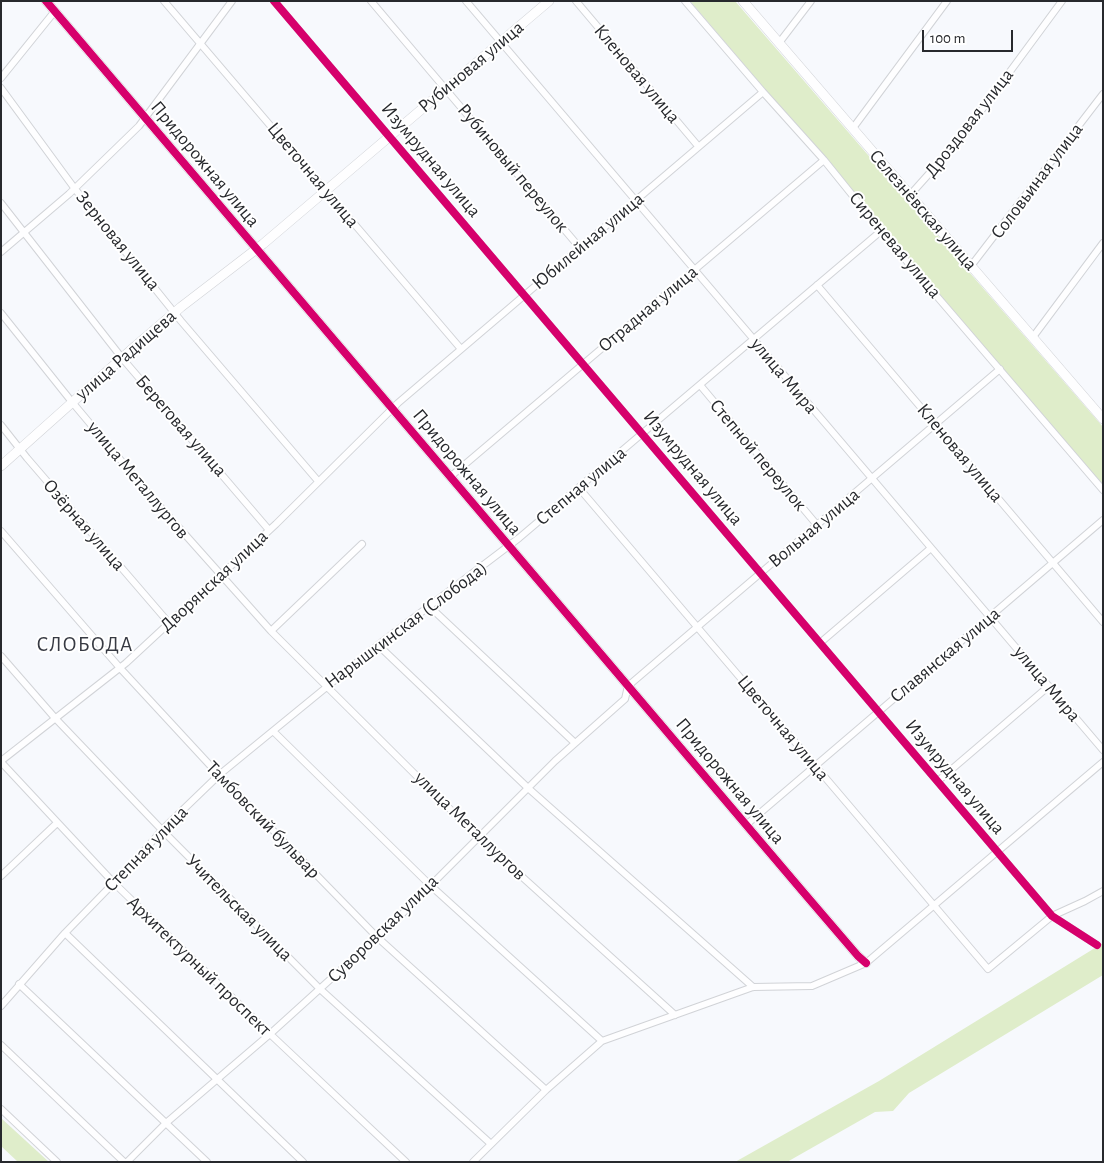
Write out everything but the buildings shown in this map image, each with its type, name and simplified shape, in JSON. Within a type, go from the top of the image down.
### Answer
[{"type":"street","name":"Придорожная улица","points":[[46,1],[450,478],[858,956],[866,963]]},
{"type":"street","name":"Цветочная улица","points":[[164,1],[461,349]]},
{"type":"street","points":[[1,252],[75,188],[145,118],[232,1]]},
{"type":"street","name":"Изумрудная улица","points":[[274,1],[1052,916],[1097,944]]},
{"type":"street","name":"Рубиновый переулок","points":[[371,1],[580,248]]},
{"type":"street","name":"улица Мира","points":[[466,1],[1103,750]]},
{"type":"street","name":"Рубиновая улица","points":[[256,249],[549,1]]},
{"type":"street","name":"Кленовая улица","points":[[576,1],[698,146]]},
{"type":"street","name":"Сиреневая улица","points":[[685,1],[762,92],[824,160],[881,231],[1103,490]]},
{"type":"street","name":"Селезнёвская улица","points":[[742,1],[1103,419]]},
{"type":"street","points":[[779,43],[811,1]]},
{"type":"street","points":[[852,128],[947,1]]},
{"type":"street","name":"Дроздовая улица","points":[[910,195],[961,138],[1062,1]]},
{"type":"street","points":[[1,78],[54,11]]},
{"type":"street","name":"Зерновая улица","points":[[1,88],[75,188],[175,313],[318,481]]},
{"type":"street","name":"Юбилейная улица","points":[[392,409],[762,92]]},
{"type":"street","name":"Соловьиная улица","points":[[971,266],[1103,94]]},
{"type":"street","name":"Отрадная улица","points":[[450,478],[824,160]]},
{"type":"street","name":"Береговая улица","points":[[1,204],[122,358],[269,530]]},
{"type":"street","name":"Степная улица","points":[[509,546],[881,231]]},
{"type":"street","points":[[1033,337],[1103,243]]},
{"type":"street","name":"улица Радищева","points":[[1,466],[122,358],[256,249]]},
{"type":"street","name":"Кленовая улица","points":[[817,285],[1103,622]]},
{"type":"street","name":"улица Металлургов","points":[[1,313],[149,494],[271,631],[478,837],[675,1015]]},
{"type":"street","name":"Вольная улица","points":[[628,686],[1000,369]]},
{"type":"street","name":"Степной переулок","points":[[700,385],[817,525]]},
{"type":"street","name":"Дворянская улица","points":[[1,762],[54,718],[120,668],[269,530],[392,409]]},
{"type":"street","name":"Озёрная улица","points":[[1,425],[169,623]]},
{"type":"street","name":"Цветочная улица","points":[[579,488],[988,969],[1052,916]]},
{"type":"street","name":"Славянская улица","points":[[746,825],[1103,520]]},
{"type":"street","name":"Тамбовский бульвар","points":[[1,531],[120,668],[218,775],[377,937],[546,1090]]},
{"type":"street","points":[[271,631],[362,544]]},
{"type":"street","name":"Нарышкинская (Слобода)","points":[[303,706],[378,645],[509,546]]},
{"type":"street","points":[[820,643],[931,548]]},
{"type":"street","points":[[430,607],[575,743]]},
{"type":"street","points":[[378,645],[528,788],[753,987]]},
{"type":"street","name":"Учительская улица","points":[[1,656],[54,718],[320,989],[491,1144]]},
{"type":"street","name":"Суворовская улица","points":[[125,1162],[166,1123],[270,1034],[377,937],[528,788],[625,699],[628,686]]},
{"type":"street","points":[[938,781],[1049,686]]},
{"type":"street","name":"Степная улица","points":[[1,1006],[65,933],[138,858],[162,830],[218,775],[303,706]]},
{"type":"street","points":[[273,731],[430,886],[602,1041]]},
{"type":"street","name":"Архитектурный проспект","points":[[1,762],[113,882],[406,1162]]},
{"type":"street","points":[[473,1162],[546,1090],[602,1041],[753,987],[812,986],[866,963],[932,905],[1103,762]]},
{"type":"street","points":[[1,876],[57,823]]},
{"type":"street","points":[[1052,916],[1103,891]]},
{"type":"street","points":[[65,933],[303,1162]]},
{"type":"street","points":[[19,984],[206,1162]]},
{"type":"street","points":[[1,1045],[125,1162]]},
{"type":"street","points":[[1,1109],[58,1162]]},
{"type":"green space","points":[[690,1],[735,1],[1103,427],[1103,486]]},
{"type":"green space","points":[[1103,943],[1103,975],[909,1093],[893,1111],[875,1112],[787,1162],[735,1162],[879,1081]]},
{"type":"green space","points":[[1,1118],[49,1162],[18,1162],[1,1146]]},
{"type":"cycle path","points":[[46,1],[804,893],[866,963]]},
{"type":"cycle path","points":[[274,1],[1052,916],[1097,945]]},
{"type":"district","name":"СЛОБОДА","points":[[85,645]]}]
